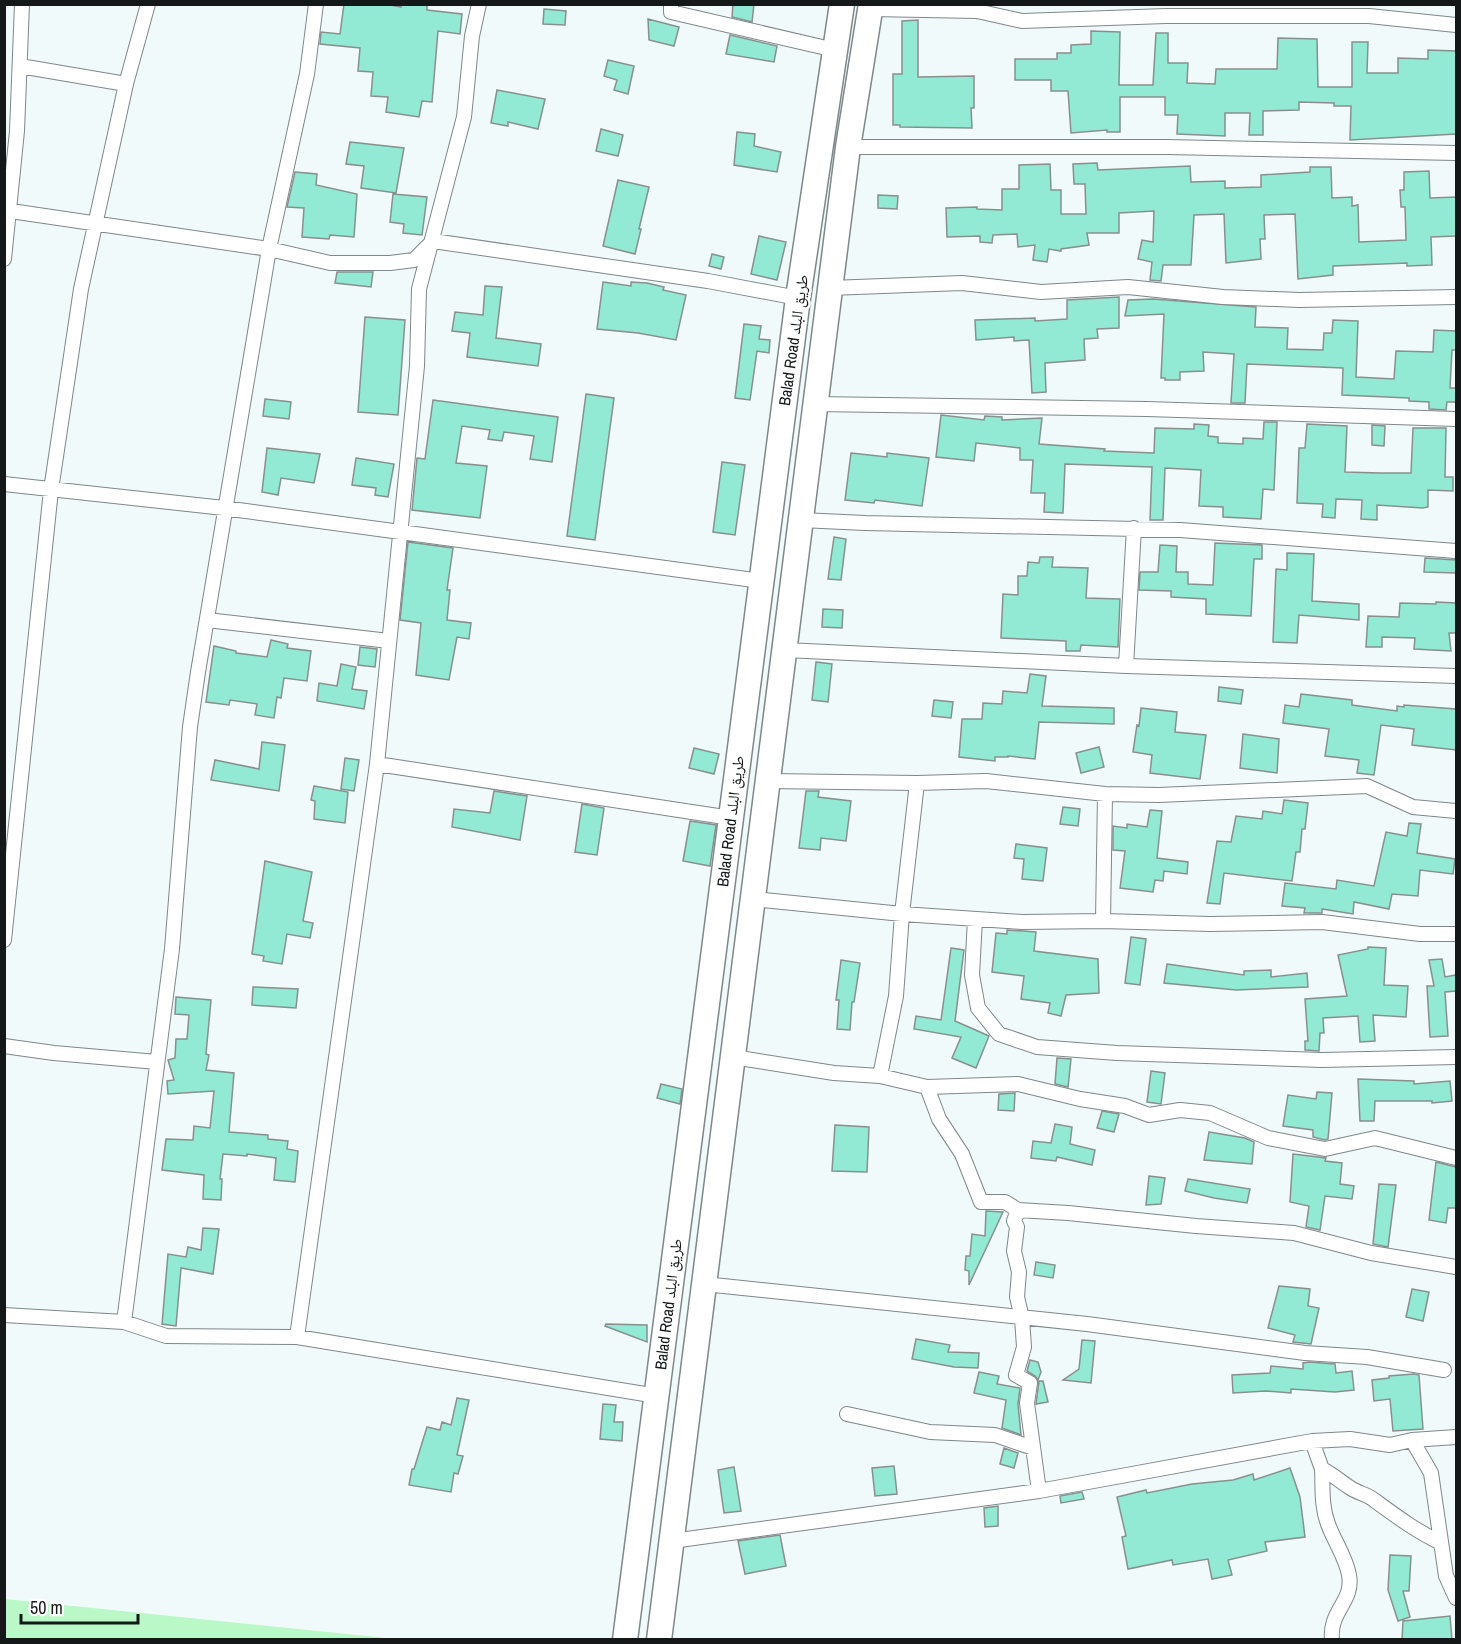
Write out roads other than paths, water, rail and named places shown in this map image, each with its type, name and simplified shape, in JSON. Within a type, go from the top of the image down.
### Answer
[{"type":"highway","name":"Balad Road طريق البلد","points":[[625,1640],[798,298],[842,4]]},
{"type":"highway","name":"Balad Road طريق البلد","points":[[660,1640],[848,147],[870,7]]},
{"type":"street","points":[[4,259],[11,129],[20,66],[22,4]]},
{"type":"street","points":[[4,940],[51,490],[81,289],[126,84],[148,4]]},
{"type":"street","points":[[124,1322],[172,949],[190,728],[224,508],[269,249],[307,74],[316,4]]},
{"type":"street","points":[[297,1337],[377,764],[417,366],[419,290],[464,117],[472,36],[479,4]]},
{"type":"street","points":[[671,4],[671,12],[835,50]]},
{"type":"street","points":[[870,7],[977,10],[1022,21],[1166,16],[1369,16],[1456,25]]},
{"type":"street","points":[[20,66],[126,84]]},
{"type":"street","points":[[848,147],[1167,147],[1456,153]]},
{"type":"street","points":[[7,211],[269,249],[330,262],[414,260],[433,241]]},
{"type":"street","points":[[433,241],[697,279],[798,298]]},
{"type":"street","points":[[830,288],[962,283],[1041,292],[1128,287],[1223,297],[1299,300],[1456,297]]},
{"type":"street","points":[[816,404],[1147,409],[1456,419]]},
{"type":"street","points":[[4,484],[224,508],[761,581]]},
{"type":"street","points":[[801,519],[865,523],[1134,528],[1456,552]]},
{"type":"street","points":[[1126,666],[1134,528]]},
{"type":"street","points":[[207,620],[389,641]]},
{"type":"street","points":[[784,650],[1126,666],[1456,676]]},
{"type":"street","points":[[377,764],[731,818]]},
{"type":"street","points":[[768,781],[917,783],[986,781],[1105,794],[1159,795],[1367,786],[1413,807],[1456,810]]},
{"type":"street","points":[[880,1076],[896,996],[902,914],[917,783]]},
{"type":"street","points":[[1103,921],[1105,794]]},
{"type":"street","points":[[753,899],[902,914],[1022,922],[1103,921],[1210,924],[1322,922],[1420,934],[1456,934]]},
{"type":"street","points":[[975,919],[972,975],[978,1008],[999,1034],[1036,1047],[1117,1053],[1322,1060],[1456,1057]]},
{"type":"street","points":[[4,1046],[157,1062]]},
{"type":"street","points":[[733,1057],[834,1073],[880,1076],[927,1087],[1018,1084],[1080,1099],[1125,1106],[1149,1115],[1180,1110],[1210,1113],[1268,1138],[1325,1149],[1375,1138],[1456,1158]]},
{"type":"street","points":[[927,1087],[939,1119],[962,1154],[981,1202],[1005,1202],[1018,1210],[1294,1233],[1371,1253],[1456,1267]]},
{"type":"street","points":[[1018,1210],[1014,1221],[1017,1227],[1014,1251],[1018,1272],[1017,1297],[1022,1318],[1024,1347],[1016,1375],[1030,1383],[1027,1403],[1039,1491]]},
{"type":"street","points":[[704,1284],[1087,1324],[1305,1353],[1367,1357],[1444,1370]]},
{"type":"street","points":[[4,1315],[124,1322],[166,1336],[297,1337],[657,1396]]},
{"type":"street","points":[[847,1414],[930,1432],[995,1436],[1033,1448]]},
{"type":"street","points":[[672,1541],[1039,1491],[1312,1441],[1350,1439],[1390,1445],[1412,1440],[1456,1437]]},
{"type":"street","points":[[1412,1440],[1431,1473],[1446,1576],[1456,1598]]},
{"type":"street","points":[[1312,1441],[1322,1469],[1323,1502],[1327,1522],[1350,1575],[1349,1593],[1332,1625],[1332,1640]]},
{"type":"street","points":[[1322,1469],[1340,1478],[1350,1488],[1372,1499],[1417,1532],[1441,1543]]}]
